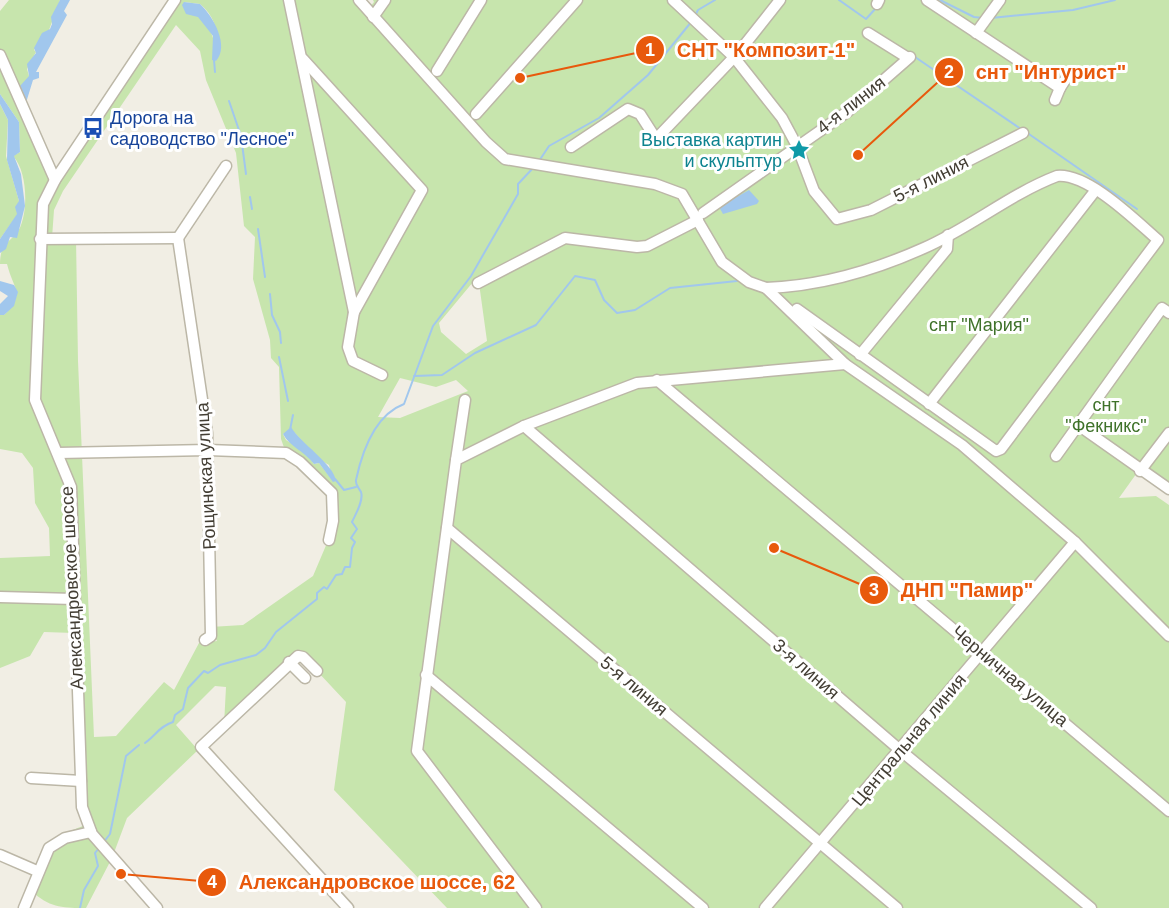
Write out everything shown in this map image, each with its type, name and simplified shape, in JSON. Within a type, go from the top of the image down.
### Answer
[{"type":"street","name":"Александровское шоссе","points":[[157,908],[93,835],[82,807],[71,487],[35,400],[43,204],[55,180],[175,0]]},
{"type":"street","points":[[289,0],[354,312]]},
{"type":"street","points":[[358,0],[486,142],[505,159],[655,184],[682,194],[700,217],[722,262],[749,282],[767,288],[991,449],[1001,449],[1158,240],[1095,190],[1069,175],[1057,176],[925,248],[854,273],[803,286],[767,288]]},
{"type":"street","points":[[373,17],[385,0]]},
{"type":"street","points":[[436,71],[481,0]]},
{"type":"street","points":[[476,114],[577,0]]},
{"type":"street","points":[[674,0],[734,57],[782,118],[797,146]]},
{"type":"street","points":[[571,147],[628,109],[640,114],[656,139],[734,57],[780,0]]},
{"type":"street","points":[[927,0],[1060,88]]},
{"type":"street","points":[[976,33],[1000,0]]},
{"type":"street","name":"4-я линия","points":[[478,283],[565,238],[638,247],[647,246],[700,217],[847,112],[909,58],[868,33]]},
{"type":"street","points":[[0,56],[55,180]]},
{"type":"street","points":[[301,57],[422,190],[354,312],[348,347],[353,361],[382,375]]},
{"type":"street","points":[[1055,100],[1067,77]]},
{"type":"street","name":"5-я линия","points":[[797,146],[814,190],[837,219],[871,210],[1023,134]]},
{"type":"street","points":[[40,239],[178,238],[226,166]]},
{"type":"street","points":[[929,404],[1095,190]]},
{"type":"street","points":[[860,355],[947,249],[948,235]]},
{"type":"street","name":"Рощинская улица","points":[[178,238],[207,450],[211,636],[205,640]]},
{"type":"street","points":[[767,288],[845,364],[962,445],[1075,542],[1169,636]]},
{"type":"street","points":[[1056,456],[1162,308],[1169,313]]},
{"type":"street","points":[[456,460],[524,426],[637,383],[845,364]]},
{"type":"street","name":"Черничная улица","points":[[657,380],[983,652],[1169,811]]},
{"type":"street","points":[[465,400],[417,751],[536,908]]},
{"type":"street","points":[[1078,425],[1140,471],[1169,489]]},
{"type":"street","name":"3-я линия","points":[[524,426],[900,750],[1091,908]]},
{"type":"street","points":[[1140,471],[1169,433]]},
{"type":"street","points":[[58,453],[207,450],[286,453],[300,462],[332,493],[333,521],[329,540]]},
{"type":"street","name":"5-я линия","points":[[447,528],[897,908]]},
{"type":"street","name":"Центральная линия","points":[[765,908],[822,844],[1075,542]]},
{"type":"street","points":[[0,597],[74,599]]},
{"type":"street","points":[[317,671],[303,657],[297,656],[288,662],[201,747],[348,908]]},
{"type":"street","points":[[288,662],[305,678]]},
{"type":"street","points":[[426,675],[703,908]]},
{"type":"street","points":[[31,778],[81,781]]},
{"type":"street","points":[[24,908],[44,855],[55,842],[93,835]]},
{"type":"street","points":[[0,855],[37,871]]},
{"type":"green space","points":[[9,0],[60,0],[49,30],[42,35],[27,69],[29,76],[25,106],[59,174],[175,0],[358,0],[370,7],[373,0],[1169,0],[1169,489],[1139,470],[1119,498],[1156,496],[1169,505],[1169,908],[447,908],[334,790],[346,702],[317,671],[298,656],[224,725],[226,687],[215,686],[176,725],[198,750],[127,818],[112,858],[86,908],[59,906],[41,899],[35,894],[44,855],[70,831],[88,824],[74,633],[44,632],[30,656],[0,668],[0,598],[72,595],[0,595],[0,558],[50,556],[49,528],[35,503],[33,468],[22,453],[0,449],[0,315],[4,315],[11,308],[15,301],[16,291],[7,264],[0,264],[2,250],[21,225],[25,209],[25,189],[21,171],[13,156],[20,152],[19,122],[0,94],[0,11]],"holes":[[[184,2],[200,4],[211,17],[217,38],[216,61],[213,55],[213,38],[203,21]],[[176,25],[200,51],[206,80],[236,153],[244,226],[255,237],[253,279],[270,340],[271,358],[279,367],[281,439],[286,453],[331,493],[330,536],[313,576],[243,625],[210,627],[217,641],[199,643],[174,690],[164,682],[116,736],[94,737],[78,361],[76,238],[52,238],[54,210],[63,191]],[[478,276],[487,341],[466,354],[441,332],[439,323]],[[771,288],[835,336],[813,333]],[[400,378],[436,387],[456,380],[468,391],[400,418],[378,417]],[[292,430],[320,460],[329,465],[333,481],[319,463],[314,464],[304,451],[286,440],[283,434]]]},
{"type":"green space","points":[[0,104],[8,120],[6,156],[19,201],[17,215],[0,239]]},
{"type":"water","points":[[60,0],[70,0],[64,11],[67,15],[36,72],[39,72],[39,78],[33,80],[25,106],[20,86],[29,76],[27,64],[36,53],[34,48],[42,33],[50,29],[51,17]]},
{"type":"water","points":[[184,2],[200,4],[214,23],[221,40],[220,55],[216,61],[212,60],[213,36],[198,17],[186,14],[182,5]]},
{"type":"water","points":[[0,94],[19,122],[20,152],[14,156],[21,174],[25,206],[17,238],[10,237],[6,249],[0,253],[0,239],[17,214],[15,207],[19,201],[7,160],[8,120],[0,104]]},
{"type":"water","points":[[749,190],[759,201],[757,204],[723,214],[719,207]]},
{"type":"water","points":[[0,281],[14,285],[18,292],[14,306],[4,315],[0,315],[0,304],[8,296],[0,291]]},
{"type":"water","points":[[291,427],[334,474],[336,481],[333,482],[319,463],[314,464],[286,438],[283,434]]},
{"type":"waterway","points":[[695,16],[698,10],[715,0]]},
{"type":"waterway","points":[[839,0],[866,19],[876,8]]},
{"type":"waterway","points":[[940,0],[974,17],[983,18]]},
{"type":"waterway","points":[[991,18],[1073,10],[1115,0]]},
{"type":"waterway","points":[[539,161],[549,146],[599,118],[648,75],[692,21]]},
{"type":"waterway","points":[[915,57],[1021,129]]},
{"type":"waterway","points":[[214,60],[215,72]]},
{"type":"waterway","points":[[229,101],[241,136],[246,174]]},
{"type":"waterway","points":[[1026,132],[1137,209]]},
{"type":"waterway","points":[[145,743],[161,728],[173,722],[175,715],[183,709],[188,688],[204,671],[208,673],[220,665],[256,655],[265,648],[276,632],[317,599],[317,593],[324,587],[327,589],[336,575],[342,574],[345,567],[350,567],[355,542],[351,538],[357,529],[352,522],[362,496],[356,480],[371,436],[385,417],[404,404],[433,326],[471,276],[518,194],[518,184],[534,167]]},
{"type":"waterway","points":[[250,197],[252,209]]},
{"type":"waterway","points":[[258,229],[265,277]]},
{"type":"waterway","points":[[414,376],[442,375],[475,353],[536,325],[575,276],[595,280],[604,300],[617,313],[635,310],[670,288],[737,281]]},
{"type":"waterway","points":[[270,294],[272,315],[280,332],[281,343]]},
{"type":"waterway","points":[[279,357],[288,401]]},
{"type":"waterway","points":[[290,430],[293,415]]},
{"type":"waterway","points":[[335,479],[344,490],[356,487]]},
{"type":"waterway","points":[[103,843],[110,834],[126,756],[139,745]]},
{"type":"waterway","points":[[80,908],[84,890],[98,866],[95,853],[99,848]]},
{"type":"place","name":"СНТ \"Композит-1\"","points":[[520,78]]},
{"type":"place","name":"Дорога на садоводство \"Лесное\"","points":[[93,128]]},
{"type":"place","name":"Выставка картин и скульптур","points":[[799,150]]},
{"type":"place","name":"снт \"Интурист\"","points":[[858,155]]},
{"type":"place","name":"ДНП \"Памир\"","points":[[774,548]]},
{"type":"place","name":"Александровское шоссе, 62","points":[[121,874]]},
{"type":"park label","name":"снт \"Мария\"","points":[[979,325]]},
{"type":"park label","name":"снт \"Фекникс\"","points":[[1106,415]]}]
